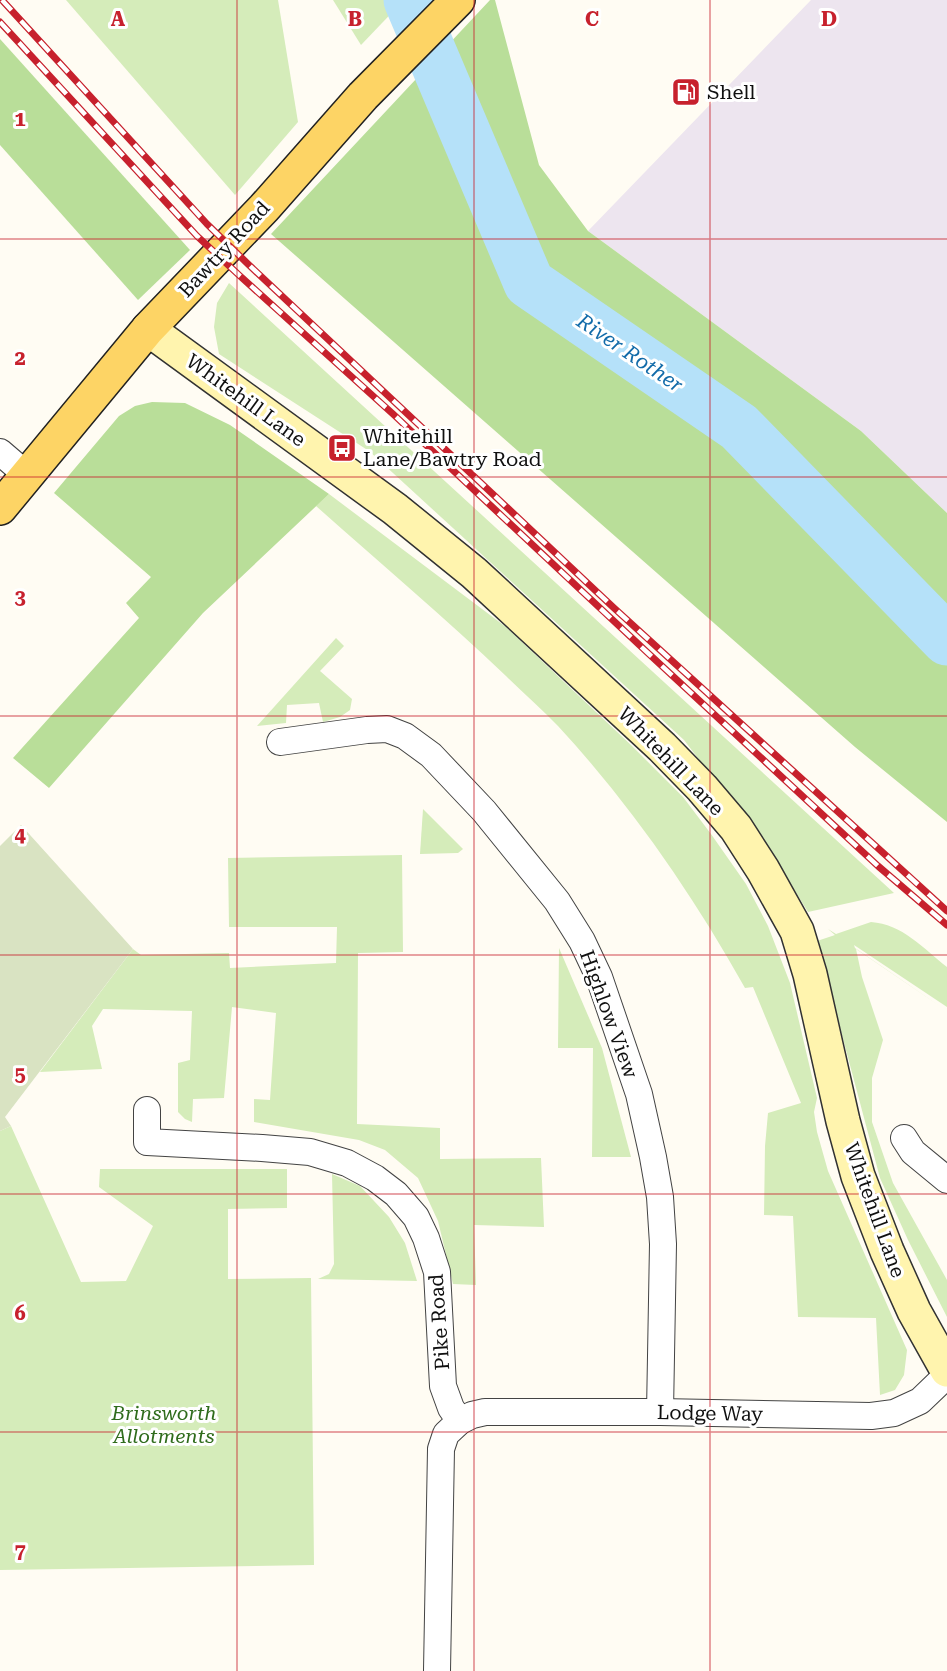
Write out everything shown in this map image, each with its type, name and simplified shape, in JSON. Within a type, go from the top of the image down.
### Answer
[{"type":"main road","name":"Bawtry Road","points":[[0,508],[148,329],[264,208],[363,96],[454,4]]},
{"type":"main road","name":"Whitehill Lane","points":[[148,329],[395,509],[474,573],[662,747],[702,788],[736,828],[763,870],[797,932],[810,974],[843,1121],[858,1176],[887,1251],[914,1311],[947,1370]]},
{"type":"street","points":[[0,452],[28,476]]},
{"type":"street","name":"Highlow View","points":[[280,742],[366,730],[387,729],[405,736],[431,755],[484,811],[557,901],[582,940],[599,977],[639,1094],[659,1187],[663,1244],[660,1412]]},
{"type":"street","name":"Pike Road","points":[[147,1110],[147,1142],[310,1152],[347,1163],[375,1178],[396,1194],[416,1216],[437,1272],[443,1386],[460,1421]]},
{"type":"street","points":[[904,1138],[913,1152],[947,1180]]},
{"type":"street","name":"Lodge Way","points":[[460,1421],[485,1412],[660,1412],[871,1416],[894,1413],[920,1401],[947,1375]]},
{"type":"street","points":[[437,1671],[441,1449],[446,1434],[460,1421]]},
{"type":"shaded area","points":[[811,0],[947,0],[947,513],[861,431],[588,231]]},
{"type":"green space","points":[[66,0],[278,0],[298,122],[235,195]]},
{"type":"green space","points":[[333,0],[404,0],[361,45]]},
{"type":"green space","points":[[490,0],[495,0],[539,165],[588,231],[861,431],[947,513],[947,822],[855,747],[271,234]]},
{"type":"green space","points":[[0,39],[190,250],[138,300],[0,145]]},
{"type":"green space","points":[[229,283],[894,893],[808,912],[773,856],[684,740],[369,451],[219,354],[214,327],[217,303]]},
{"type":"green space","points":[[152,402],[185,403],[230,425],[329,494],[203,613],[49,788],[13,758],[139,618],[126,603],[151,577],[54,493],[119,416],[135,406]]},
{"type":"green space","points":[[329,494],[506,627],[683,797],[746,884],[768,926],[790,983],[817,1098],[814,1112],[817,1132],[828,1171],[907,1350],[904,1375],[895,1390],[880,1395],[876,1318],[798,1317],[793,1216],[764,1215],[768,1113],[801,1103],[753,987],[745,988],[682,885],[636,819],[585,756],[552,720],[483,654],[316,506]]},
{"type":"green space","points":[[336,638],[344,646],[320,671],[352,699],[350,710],[340,717],[323,722],[319,703],[287,705],[286,723],[257,726]]},
{"type":"green space","points":[[423,809],[463,849],[458,853],[420,854]]},
{"type":"green space","points":[[21,825],[133,949],[5,1117],[11,1126],[0,1131],[0,846]]},
{"type":"green space","points":[[402,855],[403,952],[358,953],[357,1124],[440,1128],[440,1159],[541,1158],[544,1227],[474,1225],[476,1285],[453,1284],[438,1221],[418,1178],[385,1150],[359,1140],[254,1122],[254,1099],[270,1100],[276,1013],[232,1007],[224,1098],[193,1099],[192,1122],[178,1112],[178,1063],[190,1060],[192,1011],[103,1009],[92,1026],[102,1069],[40,1072],[133,949],[141,955],[229,953],[230,968],[336,963],[337,927],[229,927],[228,858]]},
{"type":"green space","points":[[871,922],[893,927],[902,932],[947,967],[947,1007],[854,945],[855,948],[947,1011],[856,949],[862,977],[883,1040],[872,1078],[872,1122],[893,1183],[947,1280],[947,1317],[880,1178],[817,941],[835,935],[828,929],[836,934]]},
{"type":"green space","points":[[559,948],[602,1048],[631,1157],[592,1157],[593,1048],[558,1048]]},
{"type":"green space","name":"Brinsworth Allotments","points":[[11,1126],[81,1282],[126,1281],[153,1226],[99,1187],[100,1169],[287,1169],[287,1208],[228,1209],[228,1279],[311,1278],[314,1565],[0,1570],[0,1131]]},
{"type":"green space","points":[[332,1174],[360,1186],[389,1217],[405,1243],[417,1281],[318,1279],[329,1274],[334,1264]]},
{"type":"waterway","name":"River Rother","points":[[409,0],[529,283],[739,427],[947,640]]},
{"type":"railway","points":[[2,0],[207,224],[249,265],[614,608],[947,911]]},
{"type":"railway","points":[[0,22],[197,236],[393,414],[878,866],[947,925]]},
{"type":"place","name":"Shell","points":[[686,92]]},
{"type":"place","name":"Whitehill Lane/Bawtry Road","points":[[342,448]]}]
